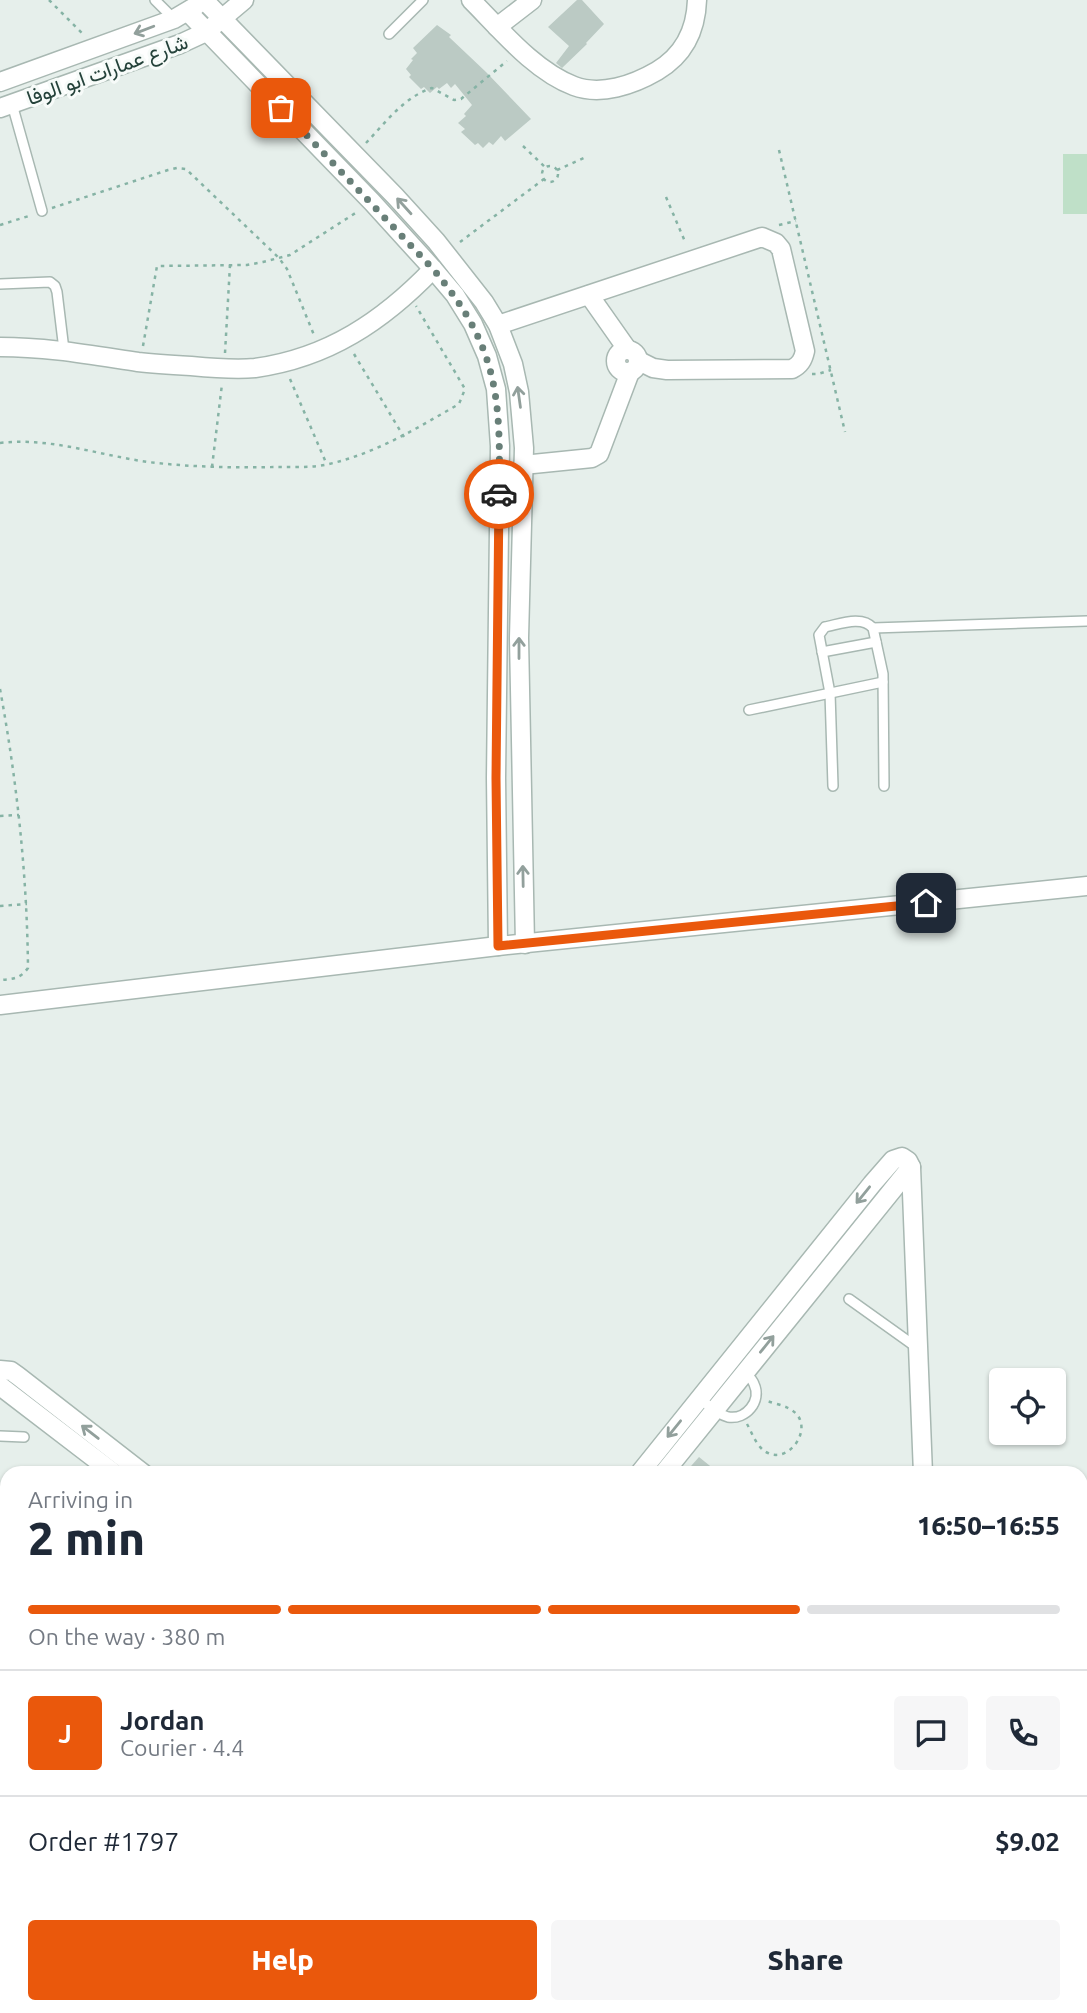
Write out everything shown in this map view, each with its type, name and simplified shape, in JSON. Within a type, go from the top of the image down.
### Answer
[{"type":"street","name":"شارع عمارات ابو الوفا","points":[[0,82],[181,15],[204,0]]},
{"type":"street","points":[[204,0],[355,154],[446,253],[484,302],[498,325],[513,364],[519,392],[523,465],[519,652],[525,944]]},
{"type":"street","name":"شارع عمارات ابو الوفا","points":[[6,106],[141,59],[206,32],[244,0]]},
{"type":"street","points":[[471,0],[521,50],[549,72],[575,86],[607,90],[638,82],[667,65],[688,41],[697,15],[697,0]]},
{"type":"street","points":[[498,27],[532,0]]},
{"type":"street","points":[[181,15],[206,32],[245,70],[433,269],[455,295],[473,324],[487,356],[496,389],[499,428],[496,765],[498,946]]},
{"type":"street","points":[[245,70],[260,56]]},
{"type":"street","points":[[498,325],[762,237],[776,243],[781,249],[805,351],[797,366],[792,369],[653,368],[632,361],[589,295]]},
{"type":"street","points":[[0,346],[64,350],[141,362],[223,369],[283,363],[320,351],[382,317],[433,269]]},
{"type":"street","points":[[523,465],[592,458],[599,454],[632,361]]},
{"type":"street","points":[[499,428],[522,426]]},
{"type":"street","points":[[0,1005],[498,946],[1087,886]]},
{"type":"street","points":[[645,1466],[893,1160],[902,1157],[911,1167],[923,1466]]},
{"type":"street","points":[[669,1466],[911,1167]]},
{"type":"street","points":[[0,1370],[11,1371],[134,1466]]},
{"type":"street","points":[[0,1386],[105,1466]]},
{"type":"lane","points":[[155,0],[181,15]]},
{"type":"lane","points":[[389,34],[422,0]]},
{"type":"lane","points":[[6,106],[42,211]]},
{"type":"lane","points":[[0,284],[53,284],[57,292],[64,350]]},
{"type":"lane","points":[[0,341],[0,346]]},
{"type":"lane","points":[[833,786],[830,693],[819,635],[825,627],[860,621],[873,628],[883,682],[884,786]]},
{"type":"lane","points":[[873,628],[1087,621]]},
{"type":"lane","points":[[822,652],[876,642]]},
{"type":"lane","points":[[749,710],[883,682]]},
{"type":"lane","points":[[849,1299],[919,1349]]},
{"type":"lane","points":[[699,1398],[727,1417],[742,1415],[748,1411],[755,1398],[754,1384],[729,1360]]},
{"type":"lane","points":[[0,1436],[24,1437]]},
{"type":"path","points":[[49,0],[96,47]]},
{"type":"path","points":[[355,154],[407,100],[432,88],[454,100],[461,99],[521,50]]},
{"type":"path","points":[[523,146],[546,168]]},
{"type":"path","points":[[779,150],[845,432]]},
{"type":"path","points":[[557,170],[586,157]]},
{"type":"path","points":[[551,166],[557,170],[556,180],[550,182],[544,179],[543,172],[546,168],[551,166]]},
{"type":"path","points":[[0,225],[168,170],[186,169],[279,258],[287,270],[320,351]]},
{"type":"path","points":[[446,253],[544,179]]},
{"type":"path","points":[[666,197],[692,260]]},
{"type":"path","points":[[141,362],[158,266],[247,265],[290,255],[372,202]]},
{"type":"path","points":[[0,443],[22,440],[148,462],[212,467],[327,465],[365,453],[404,437],[459,404],[464,396],[465,389],[409,294]]},
{"type":"path","points":[[345,339],[404,437]]},
{"type":"path","points":[[283,363],[327,465]]},
{"type":"path","points":[[0,689],[19,815],[27,904],[28,968],[24,975],[16,979],[0,980]]},
{"type":"path","points":[[0,734],[8,732]]},
{"type":"path","points":[[0,816],[19,815]]},
{"type":"path","points":[[0,906],[27,904]]},
{"type":"path","points":[[742,1415],[761,1449],[772,1454],[783,1454],[793,1448],[800,1439],[802,1427],[798,1416],[790,1408],[755,1398]]},
{"type":"green space","points":[[1063,154],[1087,154],[1087,214],[1063,214]]},
{"type":"building","points":[[577,0],[582,0],[604,24],[562,68],[556,63],[569,46],[548,27]]},
{"type":"building","points":[[437,25],[451,35],[449,37],[531,119],[505,141],[501,136],[493,145],[489,142],[483,148],[478,143],[475,145],[461,132],[465,129],[458,123],[472,105],[455,84],[451,88],[447,83],[430,93],[424,87],[421,89],[409,77],[411,75],[406,69],[417,53],[413,48]]},
{"type":"building","points":[[699,1457],[710,1466],[691,1466]]},
{"type":"way so far","points":[[281,108],[433,269],[455,295],[473,324],[487,356],[496,389],[500,446],[499,494]]},
{"type":"route","points":[[499,494],[496,778],[498,946],[926,903]]}]
